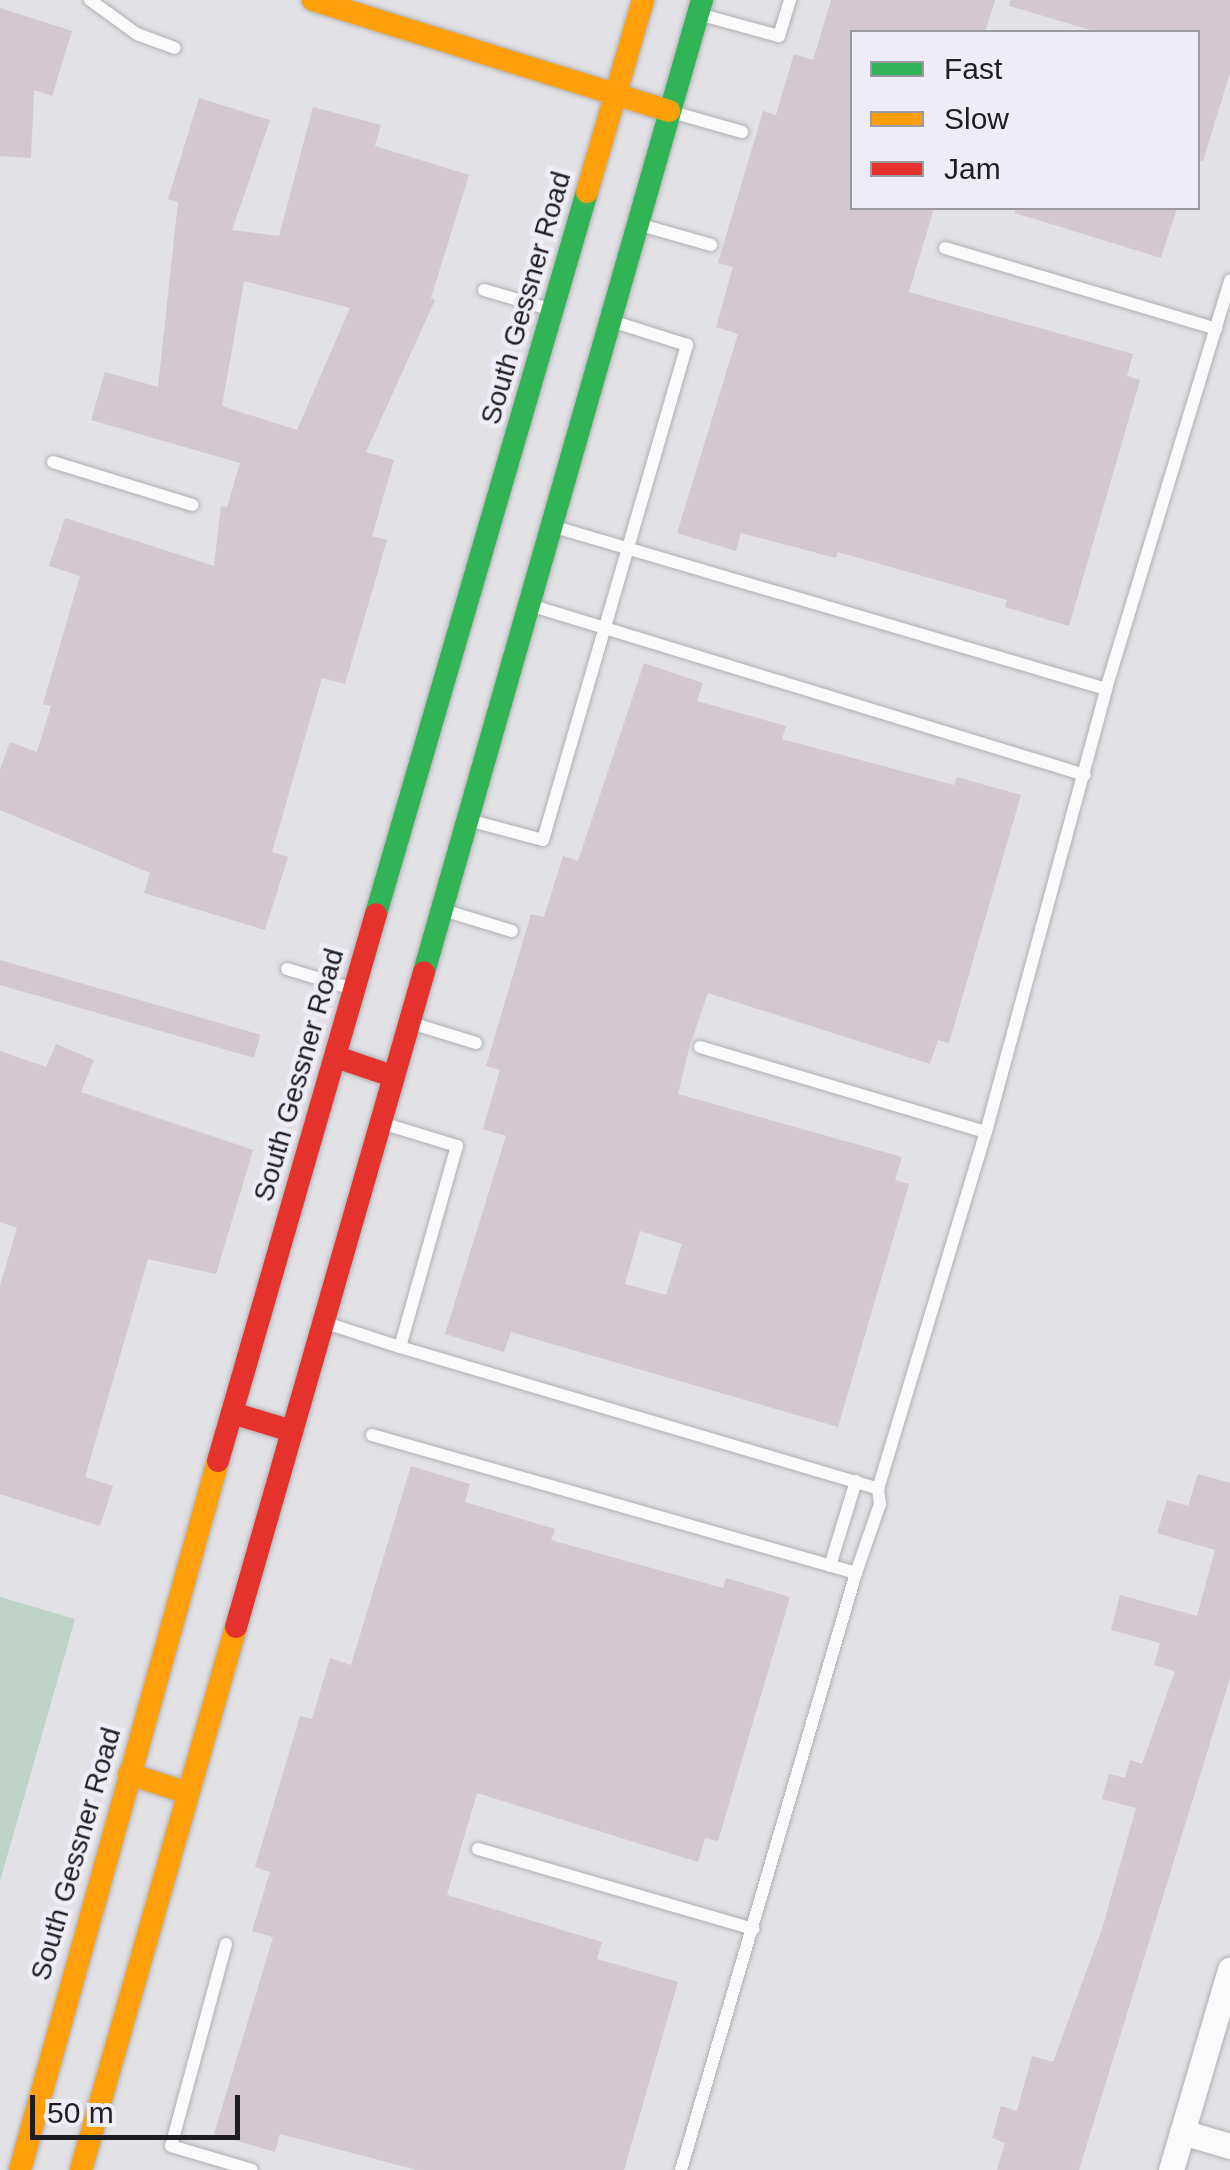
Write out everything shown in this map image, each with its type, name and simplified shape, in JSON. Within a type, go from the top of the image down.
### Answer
[{"type":"main road","points":[[313,0],[669,111]]},
{"type":"main road","name":"South Gessner Road","points":[[81,2170],[465,819],[470,699],[554,310],[644,0]]},
{"type":"main road","name":"South Gessner Road","points":[[20,2170],[129,1774],[355,990],[470,699],[525,604],[700,7]]},
{"type":"main road","points":[[336,1057],[392,1076]]},
{"type":"main road","points":[[232,1413],[292,1431]]},
{"type":"main road","points":[[129,1774],[188,1793]]},
{"type":"street","points":[[1171,2170],[1230,1970]]},
{"type":"street","points":[[1182,2132],[1230,2146]]},
{"type":"lane","points":[[90,0],[137,34],[175,48]]},
{"type":"lane","points":[[700,7],[779,36],[790,0]]},
{"type":"lane","points":[[669,111],[742,132]]},
{"type":"lane","points":[[636,223],[711,245]]},
{"type":"lane","points":[[946,248],[1216,329]]},
{"type":"lane","points":[[681,2170],[856,1573],[880,1504],[878,1489],[986,1132],[1106,690],[1230,280]]},
{"type":"lane","points":[[484,290],[554,310]]},
{"type":"lane","points":[[465,819],[543,840],[687,345],[608,320]]},
{"type":"lane","points":[[54,462],[193,505]]},
{"type":"lane","points":[[549,526],[1106,690]]},
{"type":"lane","points":[[525,604],[1085,774]]},
{"type":"lane","points":[[440,909],[512,931]]},
{"type":"lane","points":[[287,969],[355,990]]},
{"type":"lane","points":[[408,1022],[476,1043]]},
{"type":"lane","points":[[700,1046],[986,1132]]},
{"type":"lane","points":[[380,1122],[457,1146],[400,1347]]},
{"type":"lane","points":[[323,1322],[878,1489]]},
{"type":"lane","points":[[372,1435],[856,1573]]},
{"type":"lane","points":[[830,1566],[856,1481]]},
{"type":"lane","points":[[478,1849],[754,1930]]},
{"type":"lane","points":[[226,1944],[171,2146],[252,2170]]},
{"type":"green space","points":[[0,1597],[75,1619],[0,1881]]},
{"type":"building","points":[[831,0],[995,0],[986,30],[850,30],[850,210],[933,210],[909,292],[1133,354],[1127,376],[1140,380],[1069,626],[1005,607],[1007,600],[838,552],[836,558],[741,533],[736,551],[677,533],[738,334],[716,327],[733,267],[718,263],[763,111],[776,115],[794,54],[813,60]]},
{"type":"building","points":[[1010,0],[1230,0],[1230,73],[1203,161],[1200,30],[1091,30],[1009,6]]},
{"type":"building","points":[[0,8],[72,31],[52,96],[34,90],[31,158],[0,156]]},
{"type":"building","points":[[199,98],[270,120],[232,230],[279,236],[313,107],[381,125],[375,146],[469,175],[431,298],[435,300],[366,452],[394,460],[372,536],[387,540],[345,684],[322,678],[272,852],[288,857],[265,930],[144,893],[150,873],[0,810],[0,769],[10,742],[37,752],[51,706],[43,704],[80,576],[49,566],[65,518],[214,566],[221,506],[227,507],[240,463],[91,420],[105,372],[158,387],[178,202],[168,199]],"holes":[[[244,281],[350,308],[297,430],[222,406]]]},
{"type":"building","points":[[1016,210],[1176,210],[1161,258],[1015,213]]},
{"type":"building","points":[[644,663],[703,683],[697,701],[786,726],[782,739],[954,785],[957,777],[1021,795],[949,1043],[938,1040],[930,1064],[708,993],[690,1045],[678,1094],[902,1157],[895,1180],[909,1184],[838,1427],[511,1332],[504,1352],[445,1334],[506,1136],[483,1129],[500,1070],[486,1066],[531,914],[544,917],[563,856],[578,861]],"holes":[[[640,1231],[682,1244],[666,1295],[625,1284]]]},
{"type":"building","points":[[0,960],[261,1035],[254,1058],[0,985]]},
{"type":"building","points":[[56,1044],[94,1060],[81,1092],[253,1150],[216,1274],[148,1259],[85,1477],[113,1486],[100,1526],[0,1494],[0,1286],[17,1228],[0,1222],[0,1051],[46,1067]]},
{"type":"building","points":[[411,1466],[470,1484],[465,1502],[555,1529],[551,1540],[723,1588],[726,1578],[790,1597],[718,1841],[705,1838],[698,1862],[477,1793],[447,1895],[602,1942],[597,1959],[678,1982],[624,2170],[417,2170],[280,2134],[275,2152],[214,2134],[273,1937],[252,1931],[270,1872],[255,1867],[300,1716],[312,1719],[330,1658],[351,1665]]},
{"type":"building","points":[[1198,1474],[1230,1483],[1230,1678],[1079,2170],[997,2170],[1005,2143],[992,2138],[1001,2106],[1017,2111],[1032,2056],[1053,2062],[1102,1929],[1136,1808],[1102,1799],[1109,1774],[1125,1778],[1130,1760],[1142,1764],[1175,1671],[1154,1665],[1160,1643],[1111,1630],[1120,1595],[1197,1616],[1215,1550],[1157,1533],[1167,1500],[1188,1506]]},
{"type":"traffic: fast","points":[[424,972],[702,0]]},
{"type":"traffic: fast","points":[[376,914],[587,192]]},
{"type":"traffic: slow","points":[[313,0],[669,111]]},
{"type":"traffic: slow","points":[[587,192],[643,0]]},
{"type":"traffic: slow","points":[[20,2170],[218,1461]]},
{"type":"traffic: slow","points":[[81,2170],[236,1627]]},
{"type":"traffic: slow","points":[[129,1774],[188,1793]]},
{"type":"traffic: jam","points":[[218,1461],[376,914]]},
{"type":"traffic: jam","points":[[236,1627],[424,972]]},
{"type":"traffic: jam","points":[[336,1057],[392,1076]]},
{"type":"traffic: jam","points":[[232,1413],[292,1431]]}]
